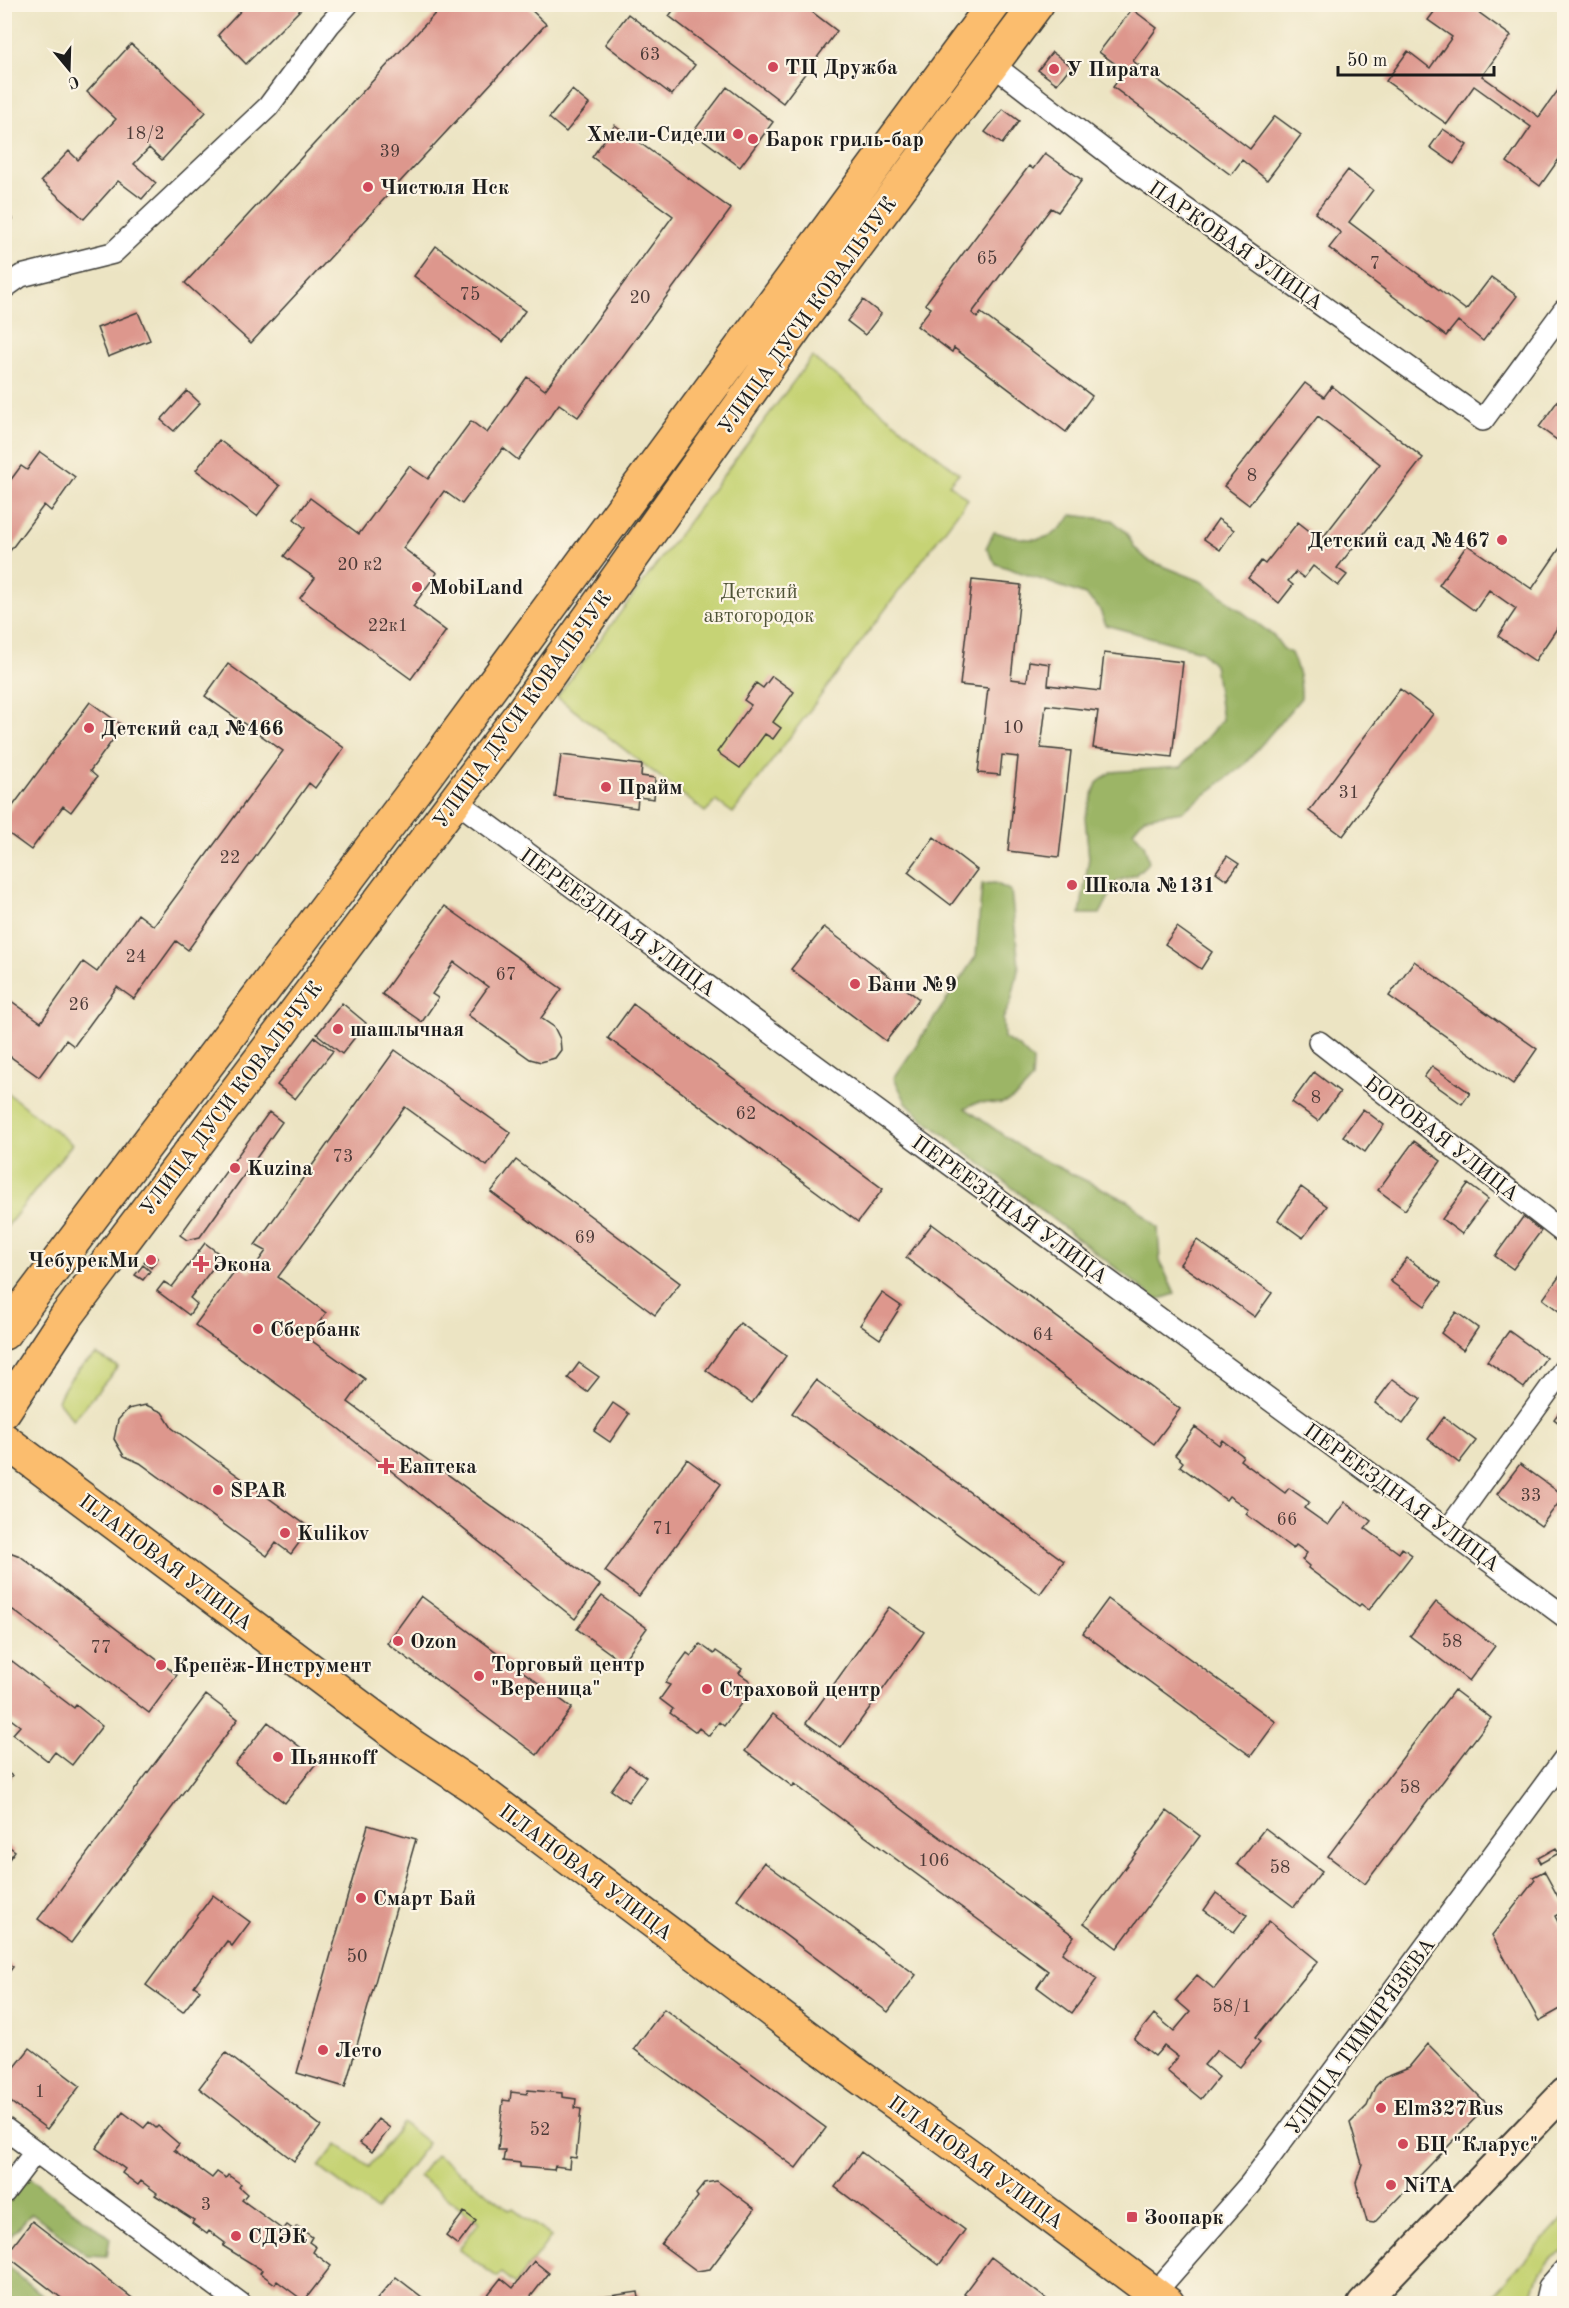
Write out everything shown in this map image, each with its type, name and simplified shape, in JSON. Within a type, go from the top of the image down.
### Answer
[{"type":"main road","name":"УЛИЦА ДУСИ КОВАЛЬЧУК","points":[[4,1333],[424,778],[994,4]]},
{"type":"main road","name":"УЛИЦА ДУСИ КОВАЛЬЧУК","points":[[4,1411],[66,1317],[456,801],[796,327],[1036,4]]},
{"type":"main road","name":"ПЛАНОВАЯ УЛИЦА","points":[[4,1440],[403,1739],[477,1790],[1155,2300]]},
{"type":"street","points":[[4,288],[21,276],[113,253],[268,107],[329,25],[348,4]]},
{"type":"street","name":"ПАРКОВАЯ УЛИЦА","points":[[992,64],[1117,160],[1483,420],[1564,309]]},
{"type":"street","name":"ПЕРЕЕЗДНАЯ УЛИЦА","points":[[456,801],[1564,1616]]},
{"type":"street","name":"БОРОВАЯ УЛИЦА","points":[[1319,1042],[1564,1233]]},
{"type":"street","points":[[1448,1530],[1564,1369]]},
{"type":"street","name":"УЛИЦА ТИМИРЯЗЕВА","points":[[1155,2300],[1250,2184],[1564,1759]]},
{"type":"street","points":[[1362,2304],[1564,2093]]},
{"type":"street","points":[[4,2128],[241,2304]]},
{"type":"street","points":[[4,2193],[36,2151]]},
{"type":"street","points":[[1545,2304],[1549,2287],[1564,2270]]},
{"type":"green space","name":"Детский автогородок","points":[[812,357],[959,473],[949,484],[968,499],[733,813],[716,801],[705,812],[557,697]]},
{"type":"green space","points":[[1072,515],[1112,520],[1126,532],[1135,548],[1148,560],[1203,582],[1274,636],[1284,650],[1291,653],[1298,669],[1301,686],[1301,698],[1244,765],[1183,811],[1145,817],[1133,831],[1144,844],[1149,862],[1135,875],[1117,881],[1100,914],[1080,914],[1089,858],[1085,817],[1097,783],[1111,772],[1181,767],[1222,720],[1214,664],[1201,651],[1106,625],[1099,608],[1085,595],[996,564],[986,548],[994,532],[1038,539],[1055,533]]},
{"type":"green space","points":[[995,883],[1011,891],[1019,966],[1011,1002],[1003,1019],[1004,1038],[1020,1048],[1033,1061],[1032,1080],[1011,1100],[996,1104],[981,1102],[965,1108],[1029,1153],[1130,1202],[1158,1228],[1160,1261],[1175,1294],[1157,1300],[921,1117],[906,1102],[894,1078],[976,956],[982,884]]},
{"type":"green space","points":[[5,1091],[72,1144],[5,1229]]},
{"type":"green space","points":[[97,1355],[118,1367],[73,1420],[58,1401],[74,1375]]},
{"type":"green space","points":[[403,2123],[428,2143],[376,2210],[319,2167],[337,2144],[369,2167]]},
{"type":"green space","points":[[436,2154],[510,2210],[513,2208],[551,2237],[515,2284],[501,2273],[497,2277],[459,2249],[479,2222],[419,2176]]},
{"type":"green space","points":[[4,2159],[110,2238],[107,2256],[87,2255],[32,2213],[5,2242]]},
{"type":"green space","points":[[1564,2218],[1564,2251],[1544,2266],[1540,2272],[1530,2303],[1486,2303]]},
{"type":"green space","points":[[4,2263],[47,2300],[48,2303],[5,2303]]},
{"type":"building","points":[[247,4],[306,4],[246,64],[218,35]]},
{"type":"building","points":[[444,4],[525,4],[546,24],[251,343],[185,283]]},
{"type":"building","name":"ТЦ Дружба","points":[[678,4],[810,4],[807,8],[837,31],[783,103],[669,16]]},
{"type":"building","points":[[1440,4],[1467,4],[1511,36],[1482,76],[1539,117],[1564,82],[1564,152],[1540,186],[1507,162],[1531,127],[1474,86],[1447,124],[1386,81],[1408,51],[1430,68],[1452,37],[1428,20]]},
{"type":"building","points":[[1132,9],[1157,28],[1133,61],[1250,149],[1275,116],[1301,135],[1267,180],[1242,160],[1231,175],[1113,87],[1125,71],[1099,52]]},
{"type":"building","points":[[628,14],[695,65],[672,95],[605,44]]},
{"type":"building","points":[[131,44],[206,112],[162,160],[149,148],[134,164],[156,183],[142,199],[118,181],[84,219],[41,181],[69,151],[78,160],[116,119],[87,92]]},
{"type":"building","points":[[1052,52],[1071,66],[1057,84],[1038,70]]},
{"type":"building","points":[[727,87],[773,122],[740,167],[693,132]]},
{"type":"building","points":[[572,90],[589,104],[566,132],[549,118]]},
{"type":"building","points":[[1003,109],[1019,121],[1002,144],[985,132]]},
{"type":"building","points":[[615,125],[731,209],[578,417],[559,404],[518,460],[503,448],[462,504],[444,491],[403,548],[437,573],[413,606],[446,631],[411,679],[300,598],[315,578],[284,556],[305,528],[294,519],[310,498],[359,534],[409,466],[428,479],[471,421],[487,433],[527,377],[545,390],[673,216],[592,157]]},
{"type":"building","points":[[1443,129],[1467,145],[1454,164],[1430,147]]},
{"type":"building","points":[[1045,153],[1082,180],[1058,212],[1051,208],[972,313],[977,318],[981,313],[1092,396],[1066,432],[954,348],[952,352],[917,326],[931,308],[925,304],[1029,166],[1033,169]]},
{"type":"building","points":[[1348,170],[1373,190],[1349,222],[1466,310],[1491,277],[1517,296],[1483,341],[1458,321],[1446,336],[1329,248],[1341,233],[1315,213]]},
{"type":"building","points":[[4,202],[12,219],[4,222]]},
{"type":"building","points":[[436,246],[525,311],[503,342],[414,276]]},
{"type":"building","points":[[863,300],[881,314],[865,335],[847,321]]},
{"type":"building","points":[[138,312],[150,340],[108,357],[97,328]]},
{"type":"building","points":[[1305,383],[1324,397],[1332,386],[1423,458],[1337,568],[1347,575],[1338,586],[1313,566],[1304,578],[1296,572],[1288,581],[1293,585],[1279,603],[1248,578],[1261,561],[1265,564],[1298,522],[1321,540],[1380,464],[1318,416],[1249,505],[1224,486]]},
{"type":"building","points":[[187,391],[200,403],[174,431],[161,420]]},
{"type":"building","points":[[1564,392],[1564,445],[1539,427]]},
{"type":"building","points":[[219,440],[280,486],[257,516],[196,470]]},
{"type":"building","points":[[40,452],[75,477],[51,511],[44,505],[4,559],[4,489],[21,466],[27,470]]},
{"type":"building","points":[[1218,519],[1234,530],[1220,550],[1204,539]]},
{"type":"building","points":[[1564,542],[1564,623],[1562,621],[1535,661],[1498,636],[1516,609],[1489,590],[1475,611],[1439,585],[1467,545],[1532,589]]},
{"type":"building","points":[[972,580],[1021,585],[1011,679],[1027,681],[1029,661],[1050,664],[1048,685],[1100,691],[1104,653],[1183,662],[1172,757],[1093,748],[1098,711],[1046,705],[1041,748],[1071,751],[1059,857],[1008,851],[1018,757],[1002,755],[1000,775],[978,773],[988,688],[960,685]]},
{"type":"building","points":[[228,664],[344,748],[315,788],[309,783],[188,950],[176,941],[134,999],[117,987],[74,1046],[66,1040],[39,1077],[4,1052],[4,996],[41,1022],[83,962],[97,972],[138,914],[154,926],[283,751],[205,696]]},
{"type":"building","points":[[772,676],[794,692],[773,722],[781,728],[773,739],[765,734],[740,768],[717,752],[751,705],[744,700],[756,683],[763,688]]},
{"type":"building","points":[[1400,689],[1433,714],[1343,836],[1309,811]]},
{"type":"building","points":[[90,702],[123,726],[90,771],[97,777],[71,812],[63,806],[31,850],[4,830],[4,818]]},
{"type":"building","name":"Прайм","points":[[561,755],[642,765],[641,776],[655,778],[654,799],[638,797],[637,808],[555,797]]},
{"type":"building","points":[[934,837],[977,870],[951,905],[908,872]]},
{"type":"building","points":[[1227,856],[1239,864],[1227,880],[1216,872]]},
{"type":"building","points":[[445,906],[562,989],[541,1018],[554,1027],[560,1039],[561,1050],[555,1058],[541,1062],[530,1059],[468,1015],[488,987],[454,962],[432,994],[438,998],[422,1022],[382,994]]},
{"type":"building","name":"Бани №9","points":[[824,927],[919,999],[886,1041],[791,969]]},
{"type":"building","points":[[1177,927],[1212,952],[1201,969],[1165,944]]},
{"type":"building","points":[[1414,961],[1537,1049],[1513,1084],[1389,996]]},
{"type":"building","points":[[342,1003],[366,1023],[342,1054],[317,1034]]},
{"type":"building","points":[[633,1004],[883,1189],[858,1222],[608,1038]]},
{"type":"building","points":[[315,1037],[333,1051],[295,1099],[277,1085]]},
{"type":"building","points":[[395,1050],[511,1133],[487,1166],[405,1107],[278,1277],[326,1313],[308,1338],[365,1379],[348,1402],[600,1585],[575,1619],[338,1428],[195,1325],[239,1265],[250,1273],[266,1251],[255,1245]]},
{"type":"building","points":[[1432,1066],[1470,1093],[1462,1104],[1424,1077]]},
{"type":"building","points":[[1314,1072],[1340,1092],[1318,1121],[1292,1102]]},
{"type":"building","points":[[1363,1109],[1384,1125],[1365,1152],[1343,1136]]},
{"type":"building","points":[[269,1112],[282,1122],[200,1237],[187,1240],[180,1235]]},
{"type":"building","points":[[1414,1141],[1441,1161],[1405,1210],[1378,1190]]},
{"type":"building","points":[[516,1160],[680,1283],[655,1315],[491,1192]]},
{"type":"building","points":[[1468,1184],[1488,1199],[1462,1234],[1442,1219]]},
{"type":"building","points":[[1301,1187],[1327,1206],[1303,1238],[1278,1220]]},
{"type":"building","points":[[1523,1217],[1541,1231],[1513,1269],[1495,1256]]},
{"type":"building","points":[[932,1224],[1180,1409],[1154,1444],[906,1258]]},
{"type":"building","points":[[1197,1240],[1272,1293],[1255,1317],[1180,1264]]},
{"type":"building","points":[[205,1243],[222,1256],[190,1298],[197,1304],[189,1315],[157,1291],[164,1282],[172,1287]]},
{"type":"building","points":[[151,1253],[158,1258],[151,1268],[144,1262]]},
{"type":"building","points":[[1407,1258],[1441,1283],[1425,1306],[1390,1281]]},
{"type":"building","points":[[143,1265],[150,1271],[143,1280],[135,1275]]},
{"type":"building","points":[[1564,1270],[1564,1315],[1543,1299]]},
{"type":"building","points":[[882,1293],[901,1306],[880,1339],[860,1325]]},
{"type":"building","points":[[1456,1312],[1478,1328],[1463,1350],[1441,1333]]},
{"type":"building","points":[[740,1323],[786,1356],[752,1403],[706,1370]]},
{"type":"building","points":[[1509,1331],[1546,1358],[1524,1388],[1487,1361]]},
{"type":"building","points":[[579,1363],[599,1377],[587,1392],[568,1378]]},
{"type":"building","points":[[1393,1379],[1421,1399],[1403,1424],[1375,1403]]},
{"type":"building","points":[[816,1380],[1064,1561],[1040,1594],[792,1413]]},
{"type":"building","points":[[613,1403],[629,1414],[610,1442],[594,1431]]},
{"type":"building","name":"SPAR","points":[[146,1405],[162,1412],[172,1428],[310,1528],[291,1554],[276,1543],[267,1556],[140,1463],[124,1456],[114,1439],[118,1420],[128,1409]]},
{"type":"building","points":[[1564,1406],[1564,1427],[1554,1419]]},
{"type":"building","points":[[1444,1417],[1476,1441],[1459,1463],[1428,1439]]},
{"type":"building","points":[[1195,1427],[1219,1445],[1222,1440],[1243,1456],[1240,1460],[1285,1493],[1289,1488],[1309,1502],[1304,1508],[1328,1525],[1345,1502],[1371,1521],[1365,1528],[1399,1553],[1402,1548],[1412,1555],[1369,1610],[1361,1604],[1359,1606],[1308,1568],[1309,1566],[1302,1560],[1307,1553],[1296,1545],[1293,1549],[1246,1514],[1249,1510],[1229,1496],[1226,1500],[1180,1466],[1183,1462],[1175,1455]]},
{"type":"building","points":[[687,1459],[721,1484],[639,1596],[605,1571]]},
{"type":"building","points":[[1520,1464],[1564,1496],[1541,1526],[1497,1494]]},
{"type":"building","points":[[4,1550],[20,1556],[177,1675],[149,1713],[13,1610],[4,1611]]},
{"type":"building","name":"Торговый центр \"Вереница\"","points":[[421,1596],[572,1708],[537,1755],[387,1643]]},
{"type":"building","points":[[602,1596],[647,1628],[622,1662],[577,1629]]},
{"type":"building","points":[[1108,1599],[1276,1722],[1251,1756],[1083,1633]]},
{"type":"building","points":[[1436,1602],[1495,1646],[1469,1681],[1410,1636]]},
{"type":"building","points":[[889,1607],[924,1632],[841,1748],[806,1723]]},
{"type":"building","points":[[700,1644],[714,1654],[716,1651],[742,1669],[739,1673],[750,1681],[741,1693],[746,1697],[724,1726],[719,1722],[709,1736],[699,1728],[696,1732],[670,1713],[673,1709],[660,1699],[670,1685],[665,1683],[687,1653],[691,1656]]},
{"type":"building","points":[[12,1661],[74,1708],[76,1705],[102,1726],[72,1765],[55,1752],[48,1761],[13,1734],[20,1726],[4,1714],[4,1671]]},
{"type":"building","points":[[1454,1690],[1491,1718],[1365,1884],[1328,1856]]},
{"type":"building","points":[[206,1695],[238,1719],[71,1943],[38,1919]]},
{"type":"building","points":[[773,1714],[1074,1936],[1062,1953],[1097,1979],[1072,2013],[1037,1987],[1048,1971],[794,1784],[793,1787],[745,1751]]},
{"type":"building","points":[[268,1722],[318,1761],[285,1803],[235,1764]]},
{"type":"building","points":[[629,1765],[646,1777],[628,1802],[611,1790]]},
{"type":"building","points":[[4,1770],[12,1776],[4,1786]]},
{"type":"building","points":[[1167,1811],[1200,1836],[1117,1948],[1084,1923]]},
{"type":"building","points":[[368,1825],[416,1839],[345,2087],[297,2073]]},
{"type":"building","points":[[1265,1828],[1322,1871],[1294,1907],[1237,1864]]},
{"type":"building","points":[[4,1843],[15,1851],[4,1866]]},
{"type":"building","points":[[1556,1848],[1559,1853],[1541,1863],[1538,1858]]},
{"type":"building","points":[[764,1862],[916,1975],[888,2012],[737,1899]]},
{"type":"building","points":[[1544,1871],[1564,1908],[1564,1911],[1555,1916],[1564,1934],[1564,2007],[1539,2021],[1492,1935],[1535,1880],[1533,1877]]},
{"type":"building","points":[[1216,1893],[1247,1915],[1234,1932],[1204,1910]]},
{"type":"building","points":[[213,1895],[250,1922],[232,1946],[227,1941],[194,1986],[200,1990],[183,2012],[146,1985]]},
{"type":"building","points":[[1269,1921],[1318,1961],[1255,2038],[1260,2042],[1240,2067],[1217,2050],[1204,2065],[1219,2077],[1201,2099],[1167,2071],[1178,2057],[1164,2046],[1155,2056],[1134,2039],[1154,2014],[1174,2031],[1190,2012],[1176,2000],[1197,1975],[1214,1989]]},
{"type":"building","points":[[4,1960],[13,1967],[4,1979]]},
{"type":"building","points":[[664,2009],[826,2128],[796,2168],[634,2049]]},
{"type":"building","name":"БЦ \"Кларус\"","points":[[1428,2044],[1488,2105],[1374,2223],[1367,2222],[1356,2183],[1362,2164],[1350,2123],[1367,2106],[1375,2087],[1384,2077],[1409,2067]]},
{"type":"building","points":[[30,2048],[80,2086],[47,2129],[4,2097],[4,2081]]},
{"type":"building","points":[[226,2053],[321,2126],[294,2161],[199,2088]]},
{"type":"building","points":[[528,2090],[562,2093],[562,2097],[576,2099],[575,2108],[581,2109],[576,2158],[570,2157],[569,2168],[555,2166],[554,2170],[520,2167],[520,2163],[503,2161],[505,2150],[498,2150],[503,2100],[510,2101],[511,2092],[527,2094]]},
{"type":"building","points":[[123,2112],[144,2128],[149,2122],[156,2128],[158,2126],[179,2144],[174,2150],[212,2178],[217,2172],[226,2178],[228,2175],[241,2184],[239,2187],[247,2194],[242,2200],[283,2230],[287,2225],[294,2230],[297,2226],[312,2237],[309,2242],[316,2247],[313,2252],[331,2266],[304,2301],[277,2281],[275,2284],[260,2273],[262,2270],[223,2246],[225,2243],[209,2231],[207,2234],[192,2223],[194,2220],[155,2195],[157,2193],[141,2181],[138,2185],[122,2173],[125,2169],[96,2148]]},
{"type":"building","points":[[378,2119],[390,2128],[372,2152],[360,2143]]},
{"type":"building","points":[[861,2152],[965,2230],[939,2265],[835,2187]]},
{"type":"building","points":[[717,2181],[755,2209],[710,2269],[697,2271],[661,2244],[698,2197],[696,2194],[705,2183]]},
{"type":"building","points":[[464,2212],[476,2221],[458,2245],[446,2236]]},
{"type":"building","points":[[32,2221],[140,2304],[69,2304],[6,2255]]},
{"type":"building","points":[[991,2257],[1053,2304],[979,2304],[964,2293]]},
{"type":"building","points":[[534,2261],[549,2273],[525,2304],[482,2302],[501,2278],[513,2288]]},
{"type":"building","points":[[396,2277],[431,2304],[373,2304]]},
{"type":"building","points":[[638,2292],[640,2304],[592,2304],[596,2298]]},
{"type":"place","name":"ТЦ Дружба","points":[[773,67]]},
{"type":"place","name":"У Пирата","points":[[1054,69]]},
{"type":"place","name":"Хмели-Сидели","points":[[738,134]]},
{"type":"place","name":"Барок гриль-бар","points":[[753,139]]},
{"type":"place","name":"Чистюля Нск","points":[[368,187]]},
{"type":"place","name":"Детский сад №467","points":[[1502,540]]},
{"type":"place","name":"MobiLand","points":[[417,587]]},
{"type":"place","name":"Детский сад №466","points":[[89,728]]},
{"type":"place","name":"Прайм","points":[[606,787]]},
{"type":"place","name":"Школа №131","points":[[1072,885]]},
{"type":"place","name":"Бани №9","points":[[855,984]]},
{"type":"place","name":"шашлычная","points":[[338,1029]]},
{"type":"place","name":"Kuzina","points":[[235,1168]]},
{"type":"place","name":"ЧебурекМи","points":[[151,1260]]},
{"type":"place","name":"Экона","points":[[201,1264]]},
{"type":"place","name":"Сбербанк","points":[[258,1329]]},
{"type":"place","name":"Еаптека","points":[[386,1466]]},
{"type":"place","name":"SPAR","points":[[218,1490]]},
{"type":"place","name":"Kulikov","points":[[285,1533]]},
{"type":"place","name":"Ozon","points":[[398,1641]]},
{"type":"place","name":"Крепёж-Инструмент","points":[[161,1665]]},
{"type":"place","name":"Торговый центр \"Вереница\"","points":[[479,1676]]},
{"type":"place","name":"Страховой центр","points":[[707,1689]]},
{"type":"place","name":"Пьянкоff","points":[[278,1757]]},
{"type":"place","name":"Смарт Бай","points":[[361,1898]]},
{"type":"place","name":"Лето","points":[[323,2050]]},
{"type":"place","name":"Elm327Rus","points":[[1381,2108]]},
{"type":"place","name":"БЦ \"Кларус\"","points":[[1403,2144]]},
{"type":"place","name":"NiTA","points":[[1391,2185]]},
{"type":"place","name":"Зоопарк","points":[[1132,2217]]},
{"type":"place","name":"СДЭК","points":[[236,2236]]}]
